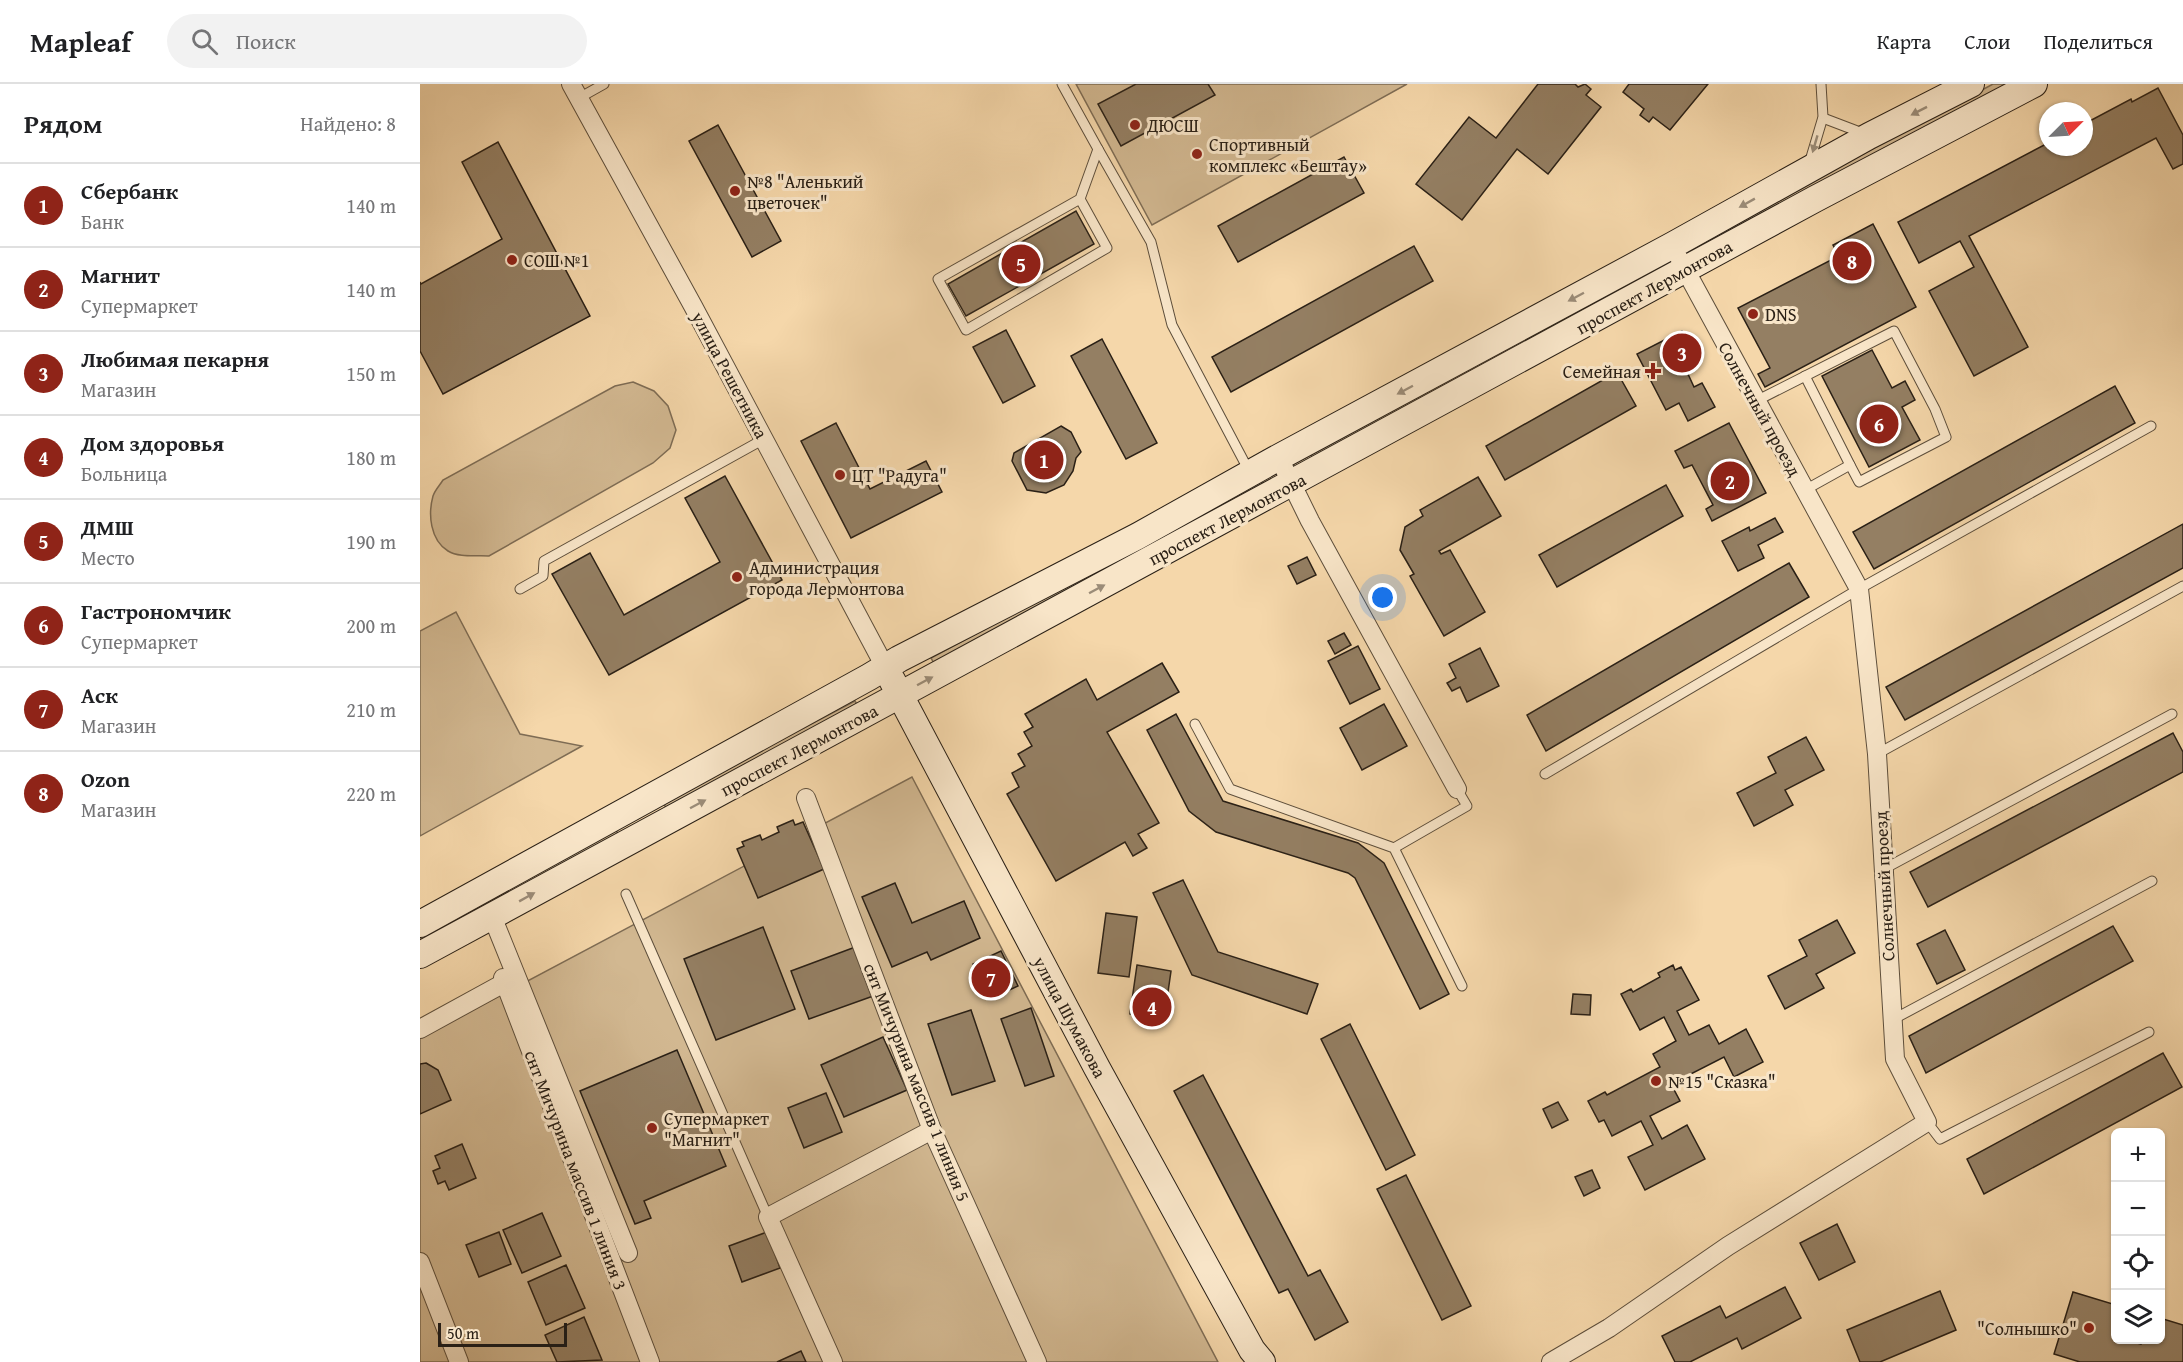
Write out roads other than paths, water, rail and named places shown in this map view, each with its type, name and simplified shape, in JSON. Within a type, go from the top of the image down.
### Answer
[{"type":"street","name":"проспект Лермонтова","points":[[420,924],[885,667],[1138,536],[1869,136],[1971,84]]},
{"type":"street","name":"проспект Лермонтова","points":[[420,955],[1826,193],[2034,84]]},
{"type":"street","name":"улица Решетника","points":[[575,91],[885,667]]},
{"type":"street","name":"Солнечный проезд","points":[[1673,245],[1859,590],[1877,754],[1895,1059],[1927,1122]]},
{"type":"street","points":[[1279,458],[1457,789]]},
{"type":"street","name":"улица Шумакова","points":[[885,667],[1097,1068],[1246,1340],[1262,1362]]},
{"type":"street","name":"снт Мичурина массив 1 линия 5","points":[[806,798],[932,1130],[1037,1362]]},
{"type":"street","points":[[492,916],[628,1253]]},
{"type":"street","name":"снт Мичурина массив 1 линия 3","points":[[420,1029],[503,981],[650,1362]]},
{"type":"street","points":[[1551,1362],[1609,1328],[1728,1246],[1927,1122]]},
{"type":"street","points":[[833,1362],[768,1217],[932,1130]]},
{"type":"street","points":[[420,1262],[459,1362]]},
{"type":"lane","points":[[575,91],[604,84]]},
{"type":"lane","points":[[1062,84],[1151,242],[1172,325],[1251,474]]},
{"type":"lane","points":[[1808,170],[1823,118],[1821,84]]},
{"type":"lane","points":[[1823,118],[1869,136]]},
{"type":"lane","points":[[1080,199],[1107,248],[966,330],[938,279],[1080,199],[1098,149]]},
{"type":"lane","points":[[1756,401],[1805,376],[1894,331],[1935,409],[1946,437],[1858,482],[1805,376]]},
{"type":"lane","points":[[1545,774],[1859,590],[2151,426]]},
{"type":"lane","points":[[520,589],[543,576],[544,561],[764,440]]},
{"type":"lane","points":[[1805,490],[1850,465]]},
{"type":"lane","points":[[1877,754],[2183,586]]},
{"type":"lane","points":[[1884,868],[2172,714]]},
{"type":"lane","points":[[1195,724],[1230,789],[1394,848],[1462,986]]},
{"type":"lane","points":[[1394,848],[1467,806],[1457,789]]},
{"type":"lane","points":[[1892,1020],[2152,881]]},
{"type":"lane","points":[[626,894],[768,1217]]},
{"type":"lane","points":[[1927,1122],[1940,1139],[2149,1032]]},
{"type":"place","name":"ДЮСШ","points":[[1135,125]]},
{"type":"place","name":"Спортивный комплекс «Бештау»","points":[[1197,154]]},
{"type":"place","name":"№8 \"Аленький цветочек\"","points":[[735,191]]},
{"type":"place","name":"СОШ №1","points":[[512,260]]},
{"type":"place","name":"Ozon","points":[[1852,261]]},
{"type":"place","name":"ДМШ","points":[[1021,264]]},
{"type":"place","name":"DNS","points":[[1753,314]]},
{"type":"place","name":"Любимая пекарня","points":[[1682,353]]},
{"type":"place","name":"Семейная","points":[[1653,371]]},
{"type":"place","name":"Гастрономчик","points":[[1879,424]]},
{"type":"place","name":"Сбербанк","points":[[1044,460]]},
{"type":"place","name":"ЦТ \"Радуга\"","points":[[840,475]]},
{"type":"place","name":"Магнит","points":[[1730,481]]},
{"type":"place","name":"Администрация города Лермонтова","points":[[737,577]]},
{"type":"place","name":"Аск","points":[[991,978]]},
{"type":"place","name":"Дом здоровья","points":[[1152,1007]]},
{"type":"place","name":"№15 \"Сказка\"","points":[[1656,1081]]},
{"type":"place","name":"Супермаркет \"Магнит\"","points":[[652,1128]]},
{"type":"place","name":"\"Солнышко\"","points":[[2089,1328]]}]
